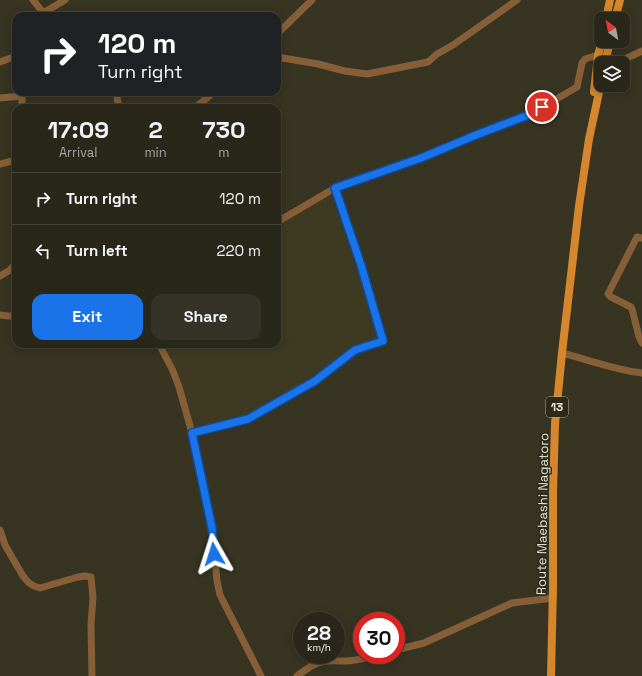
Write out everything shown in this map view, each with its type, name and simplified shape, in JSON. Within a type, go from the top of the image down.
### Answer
[{"type":"main road","points":[[607,12],[610,0]]},
{"type":"main road","points":[[617,12],[620,0]]},
{"type":"main road","name":"Route Maebashi Nagatoro","points":[[551,676],[555,424],[580,200],[597,92]]},
{"type":"main road","name":"Route Maebashi Nagatoro","points":[[589,139],[599,92]]},
{"type":"street","points":[[33,0],[42,12]]},
{"type":"street","points":[[48,12],[65,0]]},
{"type":"street","points":[[281,30],[312,0]]},
{"type":"street","points":[[281,58],[367,74],[428,62],[437,54],[453,45],[517,0]]},
{"type":"street","points":[[630,57],[642,51]]},
{"type":"street","points":[[0,62],[12,58]]},
{"type":"street","points":[[281,220],[335,188],[421,158],[531,114],[577,87],[582,63],[586,59],[594,59]]},
{"type":"street","points":[[0,98],[22,96]]},
{"type":"street","points":[[200,104],[209,96]]},
{"type":"street","points":[[0,164],[12,161]]},
{"type":"street","points":[[192,433],[248,419],[315,381],[355,350],[383,341],[361,265],[335,188]]},
{"type":"street","points":[[642,238],[637,237],[608,294],[632,309],[642,343]]},
{"type":"street","points":[[0,276],[12,268]]},
{"type":"street","points":[[0,315],[12,316]]},
{"type":"street","points":[[161,348],[173,371],[179,387],[192,433],[212,528],[217,581],[220,595],[261,676]]},
{"type":"street","points":[[562,353],[615,368],[642,373]]},
{"type":"street","points":[[0,530],[5,545],[23,576],[34,586],[40,588],[85,576],[91,578],[93,598],[91,624],[92,676]]},
{"type":"street","points":[[405,648],[424,643],[512,603],[552,598]]},
{"type":"street","points":[[297,676],[309,667],[321,662],[332,660],[353,660]]},
{"type":"shaded area","points":[[328,195],[332,195],[380,337],[379,340],[357,347],[306,383],[247,416],[197,429],[193,427],[179,378],[166,348],[281,348],[281,223]]},
{"type":"route","points":[[214,554],[212,528],[192,433],[248,419],[315,381],[355,350],[383,341],[361,265],[335,188],[421,158],[531,114],[542,107]]}]
